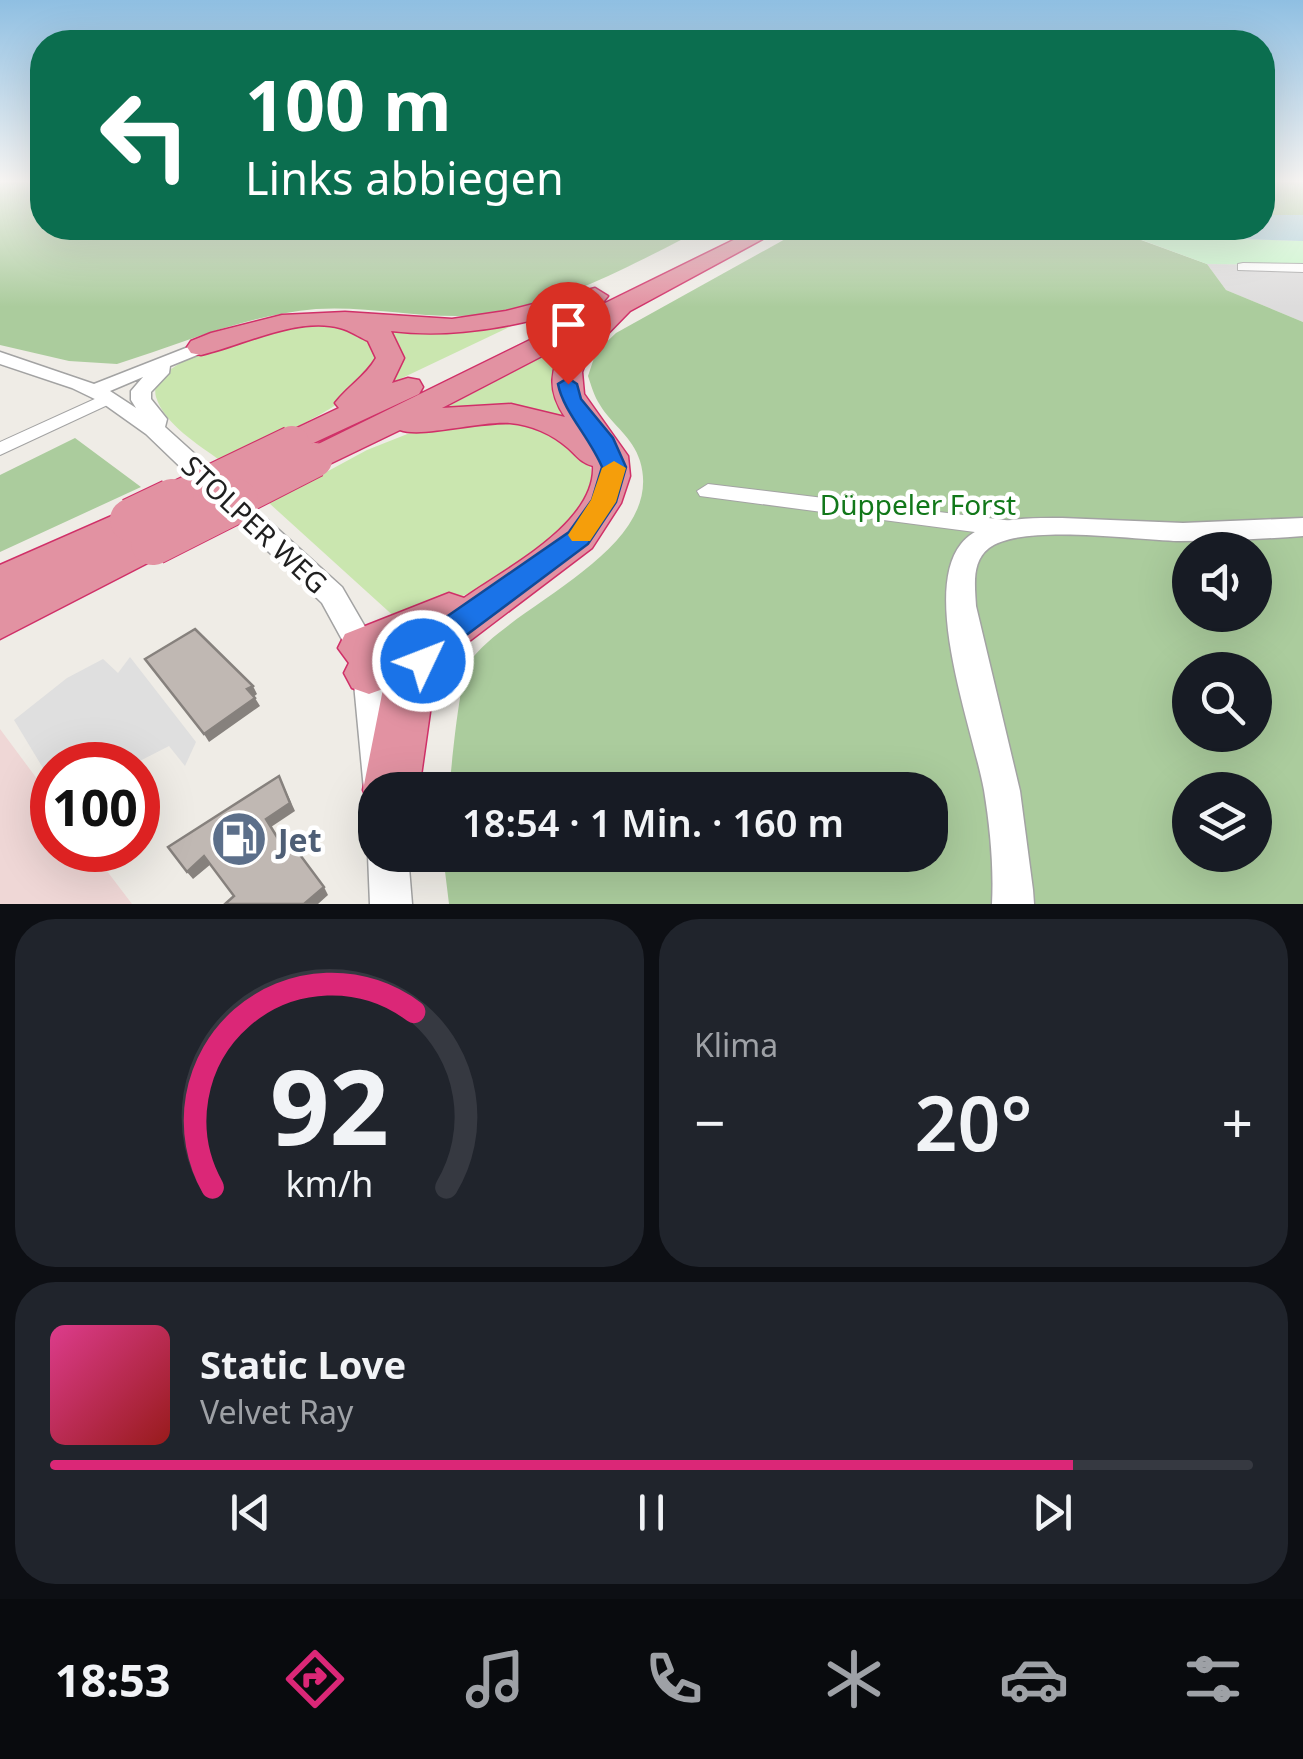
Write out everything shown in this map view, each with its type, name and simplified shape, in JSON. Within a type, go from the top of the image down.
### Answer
[{"type":"highway","points":[[0,584],[142,531],[314,451],[608,300],[713,240]]},
{"type":"highway","points":[[314,451],[608,300],[745,240]]},
{"type":"highway","points":[[201,347],[254,328],[330,318],[448,328],[608,300]]},
{"type":"highway","points":[[365,660],[434,642],[578,538],[593,520],[612,483],[614,467],[610,454],[571,400],[567,370],[608,300]]},
{"type":"highway","points":[[314,451],[370,389],[390,358],[380,336],[330,318]]},
{"type":"highway","points":[[314,451],[441,418],[480,412],[514,414],[539,418],[582,440],[612,483]]},
{"type":"highway","points":[[0,621],[142,531]]},
{"type":"highway","points":[[365,660],[536,570]]},
{"type":"highway","points":[[393,772],[408,690],[434,642]]},
{"type":"street","points":[[1243,267],[1303,268]]},
{"type":"street","points":[[100,394],[162,369],[201,347]]},
{"type":"street","points":[[0,447],[201,347]]},
{"type":"street","name":"STOLPER WEG","points":[[0,358],[100,394],[154,429],[332,595],[365,660],[380,772]]},
{"type":"street","points":[[154,429],[156,419],[141,400],[142,391],[162,369]]},
{"type":"street","points":[[708,491],[1014,529],[1196,532],[1303,527]]},
{"type":"street","points":[[1013,904],[1014,866],[1002,788],[962,616],[960,583],[964,561],[978,543],[993,533],[1014,529]]},
{"type":"street","points":[[389,872],[391,904]]},
{"type":"shaded area","points":[[1207,264],[1303,265],[1303,322],[1226,290]]},
{"type":"shaded area","points":[[130,657],[196,742],[185,766],[169,746],[160,751],[160,742],[30,742],[30,747],[14,720],[67,678],[103,659],[118,673]]},
{"type":"shaded area","points":[[0,729],[30,769],[30,872],[108,872],[132,904],[0,904]]},
{"type":"green space","points":[[0,223],[30,223],[30,240],[681,240],[584,287],[533,305],[484,315],[340,309],[290,312],[117,364],[69,361],[0,345]]},
{"type":"green space","name":"Düppeler Forst","points":[[783,240],[1141,240],[1207,264],[1226,290],[1303,322],[1303,904],[449,904],[445,872],[948,872],[948,772],[451,772],[459,703],[470,661],[490,640],[609,548],[631,522],[642,493],[637,453],[600,405],[588,376],[596,352],[616,333]]},
{"type":"green space","points":[[1142,240],[1303,241],[1303,265],[1207,264]]},
{"type":"green space","points":[[524,320],[379,389],[375,329]]},
{"type":"green space","points":[[321,324],[363,334],[379,355],[371,373],[356,390],[312,419],[221,461],[184,434],[160,407],[157,385],[180,363],[199,353],[267,330]]},
{"type":"green space","points":[[580,337],[574,418],[563,423],[422,420]]},
{"type":"green space","points":[[501,419],[560,435],[588,461],[591,490],[573,520],[542,548],[463,596],[425,612],[398,620],[269,503],[367,450],[420,429]]},
{"type":"green space","points":[[75,438],[141,487],[0,552],[0,475]]},
{"type":"water","points":[[1275,223],[1303,223],[1303,241],[1269,240],[1275,240]]},
{"type":"building","points":[[195,629],[253,686],[247,689],[255,698],[204,734],[145,659]]},
{"type":"building","name":"Jet","points":[[279,776],[290,803],[266,819],[285,850],[292,844],[324,887],[304,904],[225,904],[234,896],[204,856],[187,872],[168,847]]},
{"type":"slow traffic","points":[[581,535],[604,502],[614,468]]},
{"type":"place","name":"Jet","points":[[239,839]]},
{"type":"route","points":[[423,661],[434,642],[487,608],[578,538],[604,502],[614,467],[602,438],[571,400],[568,384]]}]
